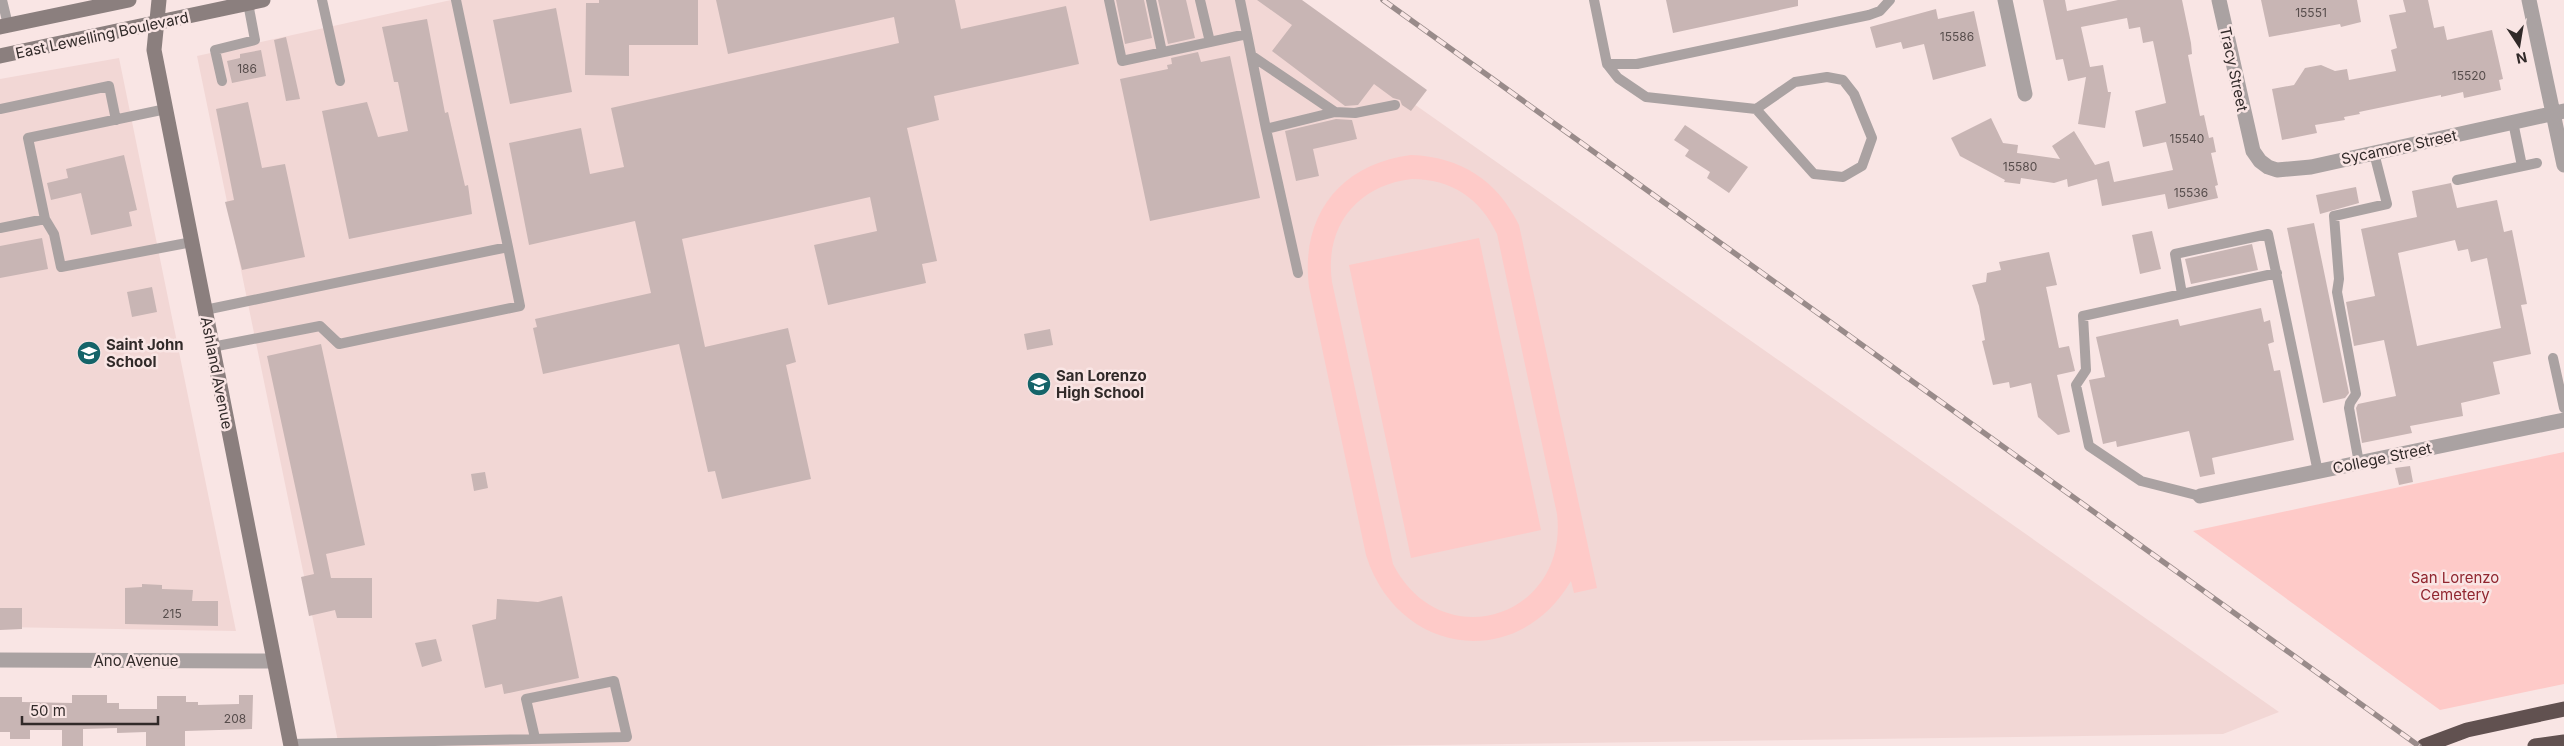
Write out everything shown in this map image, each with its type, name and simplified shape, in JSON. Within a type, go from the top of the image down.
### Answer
[{"type":"highway","points":[[2424,746],[2467,730],[2564,709]]},
{"type":"highway","points":[[2535,746],[2564,742]]},
{"type":"street","name":"East Lewelling Boulevard","points":[[4,26],[129,0]]},
{"type":"street","name":"Ashland Avenue","points":[[159,0],[154,45],[290,745]]},
{"type":"street","points":[[2005,0],[2025,94]]},
{"type":"street","name":"Tracy Street","points":[[2219,0],[2249,139]]},
{"type":"street","points":[[2529,0],[2559,112],[2564,165]]},
{"type":"street","name":"East Lewelling Boulevard","points":[[0,56],[255,2]]},
{"type":"street","name":"Sycamore Street","points":[[2249,139],[2260,161],[2268,167],[2277,170],[2311,167],[2559,112]]},
{"type":"street","name":"College Street","points":[[2200,496],[2564,420]]},
{"type":"street","name":"Ano Avenue","points":[[0,660],[273,661]]},
{"type":"lane","points":[[2,0],[4,26]]},
{"type":"lane","points":[[322,0],[340,81]]},
{"type":"lane","points":[[212,347],[320,326],[339,344],[520,306],[456,0]]},
{"type":"lane","points":[[1109,0],[1122,61],[1247,34]]},
{"type":"lane","points":[[1151,0],[1162,52]]},
{"type":"lane","points":[[1200,0],[1210,42]]},
{"type":"lane","points":[[1240,0],[1298,273]]},
{"type":"lane","points":[[1594,0],[1607,64],[1618,78],[1646,96],[1756,109],[1795,82],[1827,77],[1843,80],[1854,94],[1872,138],[1862,166],[1843,177],[1814,174],[1756,109]]},
{"type":"lane","points":[[1607,64],[1637,64],[1868,15],[1880,11],[1890,0]]},
{"type":"lane","points":[[222,81],[216,50],[256,40],[255,2]]},
{"type":"lane","points":[[1252,56],[1334,112]]},
{"type":"lane","points":[[0,109],[109,86],[116,120]]},
{"type":"lane","points":[[1266,129],[1334,112],[1355,113],[1395,105]]},
{"type":"lane","points":[[166,110],[28,138],[45,219],[54,234],[61,267],[192,242]]},
{"type":"lane","points":[[2513,122],[2522,166]]},
{"type":"lane","points":[[2359,463],[2349,407],[2356,394],[2337,292],[2339,279],[2334,216],[2387,204],[2374,153]]},
{"type":"lane","points":[[2457,180],[2538,163]]},
{"type":"lane","points":[[0,228],[45,219]]},
{"type":"lane","points":[[2182,294],[2175,254],[2268,234],[2278,273],[2318,472]]},
{"type":"lane","points":[[205,310],[508,247]]},
{"type":"lane","points":[[2200,496],[2141,480],[2089,446],[2076,385],[2086,370],[2083,316],[2278,273]]},
{"type":"lane","points":[[2554,358],[2564,408]]},
{"type":"lane","points":[[290,745],[628,737],[614,681],[526,699],[535,738]]},
{"type":"shaded area","name":"San Lorenzo High School","points":[[451,0],[1266,0],[2279,712],[2223,734],[1361,746],[339,746],[197,56]]},
{"type":"shaded area","name":"Saint John School","points":[[119,58],[236,631],[0,627],[0,79]]},
{"type":"green space","points":[[1411,155],[1446,160],[1461,166],[1476,174],[1500,195],[1519,225],[1597,588],[1574,593],[1571,581],[1548,610],[1521,630],[1491,640],[1460,640],[1430,631],[1404,614],[1381,589],[1366,555],[1309,287],[1308,261],[1311,238],[1319,216],[1330,198],[1345,182],[1364,169],[1386,160]],"holes":[[[1412,179],[1426,180],[1452,187],[1463,193],[1482,210],[1497,234],[1557,514],[1555,550],[1543,579],[1523,600],[1498,613],[1469,617],[1441,610],[1414,593],[1393,564],[1332,282],[1331,262],[1333,244],[1339,227],[1348,212],[1360,200],[1375,190],[1392,183]]]},
{"type":"green space","points":[[1479,238],[1541,530],[1411,558],[1349,265]]},
{"type":"green space","name":"San Lorenzo Cemetery","points":[[2564,452],[2564,684],[2440,710],[2193,531]]},
{"type":"building","points":[[599,0],[698,0],[698,45],[629,45],[629,76],[585,75],[586,3],[599,3]]},
{"type":"building","points":[[716,0],[955,0],[961,29],[1066,6],[1079,64],[934,96],[939,120],[907,128],[937,261],[922,264],[926,283],[828,305],[814,245],[877,231],[870,197],[682,239],[705,347],[788,328],[796,362],[786,365],[811,479],[722,499],[715,471],[708,472],[679,344],[543,374],[533,328],[537,327],[535,319],[651,293],[635,221],[529,245],[509,143],[581,128],[590,174],[624,167],[611,108],[899,43],[894,17],[728,54]]},
{"type":"building","points":[[1116,0],[1144,0],[1152,38],[1125,44]]},
{"type":"building","points":[[1158,0],[1186,0],[1195,38],[1168,44]]},
{"type":"building","points":[[1257,0],[1302,0],[1427,90],[1411,111],[1402,105],[1400,100],[1393,98],[1374,84],[1358,105],[1345,106],[1272,51],[1292,25]]},
{"type":"building","points":[[1666,0],[1798,0],[1798,6],[1673,33]]},
{"type":"building","points":[[2043,0],[2065,0],[2067,11],[2118,0],[2182,0],[2191,43],[2192,54],[2188,55],[2200,116],[2204,115],[2209,138],[2213,137],[2216,152],[2211,153],[2218,185],[2215,186],[2218,198],[2168,209],[2165,194],[2102,206],[2097,179],[2068,187],[2067,179],[2054,183],[2021,178],[2020,184],[2004,182],[2005,180],[1960,156],[1951,138],[1991,118],[2003,143],[2018,145],[2017,153],[2060,159],[2052,146],[2074,131],[2095,165],[2109,161],[2114,182],[2173,170],[2166,142],[2143,147],[2135,111],[2166,103],[2153,41],[2143,43],[2140,27],[2129,29],[2127,18],[2081,27],[2090,67],[2103,65],[2108,92],[2111,92],[2105,128],[2078,124],[2086,77],[2068,81],[2063,59],[2056,60]]},
{"type":"building","points":[[2261,0],[2357,0],[2361,22],[2341,27],[2340,24],[2269,37]]},
{"type":"building","points":[[2403,0],[2428,0],[2434,28],[2444,26],[2447,40],[2492,30],[2503,79],[2499,80],[2501,90],[2464,98],[2463,92],[2441,97],[2441,95],[2359,112],[2360,114],[2344,117],[2345,120],[2315,125],[2317,133],[2282,140],[2272,89],[2294,85],[2305,68],[2321,65],[2335,71],[2347,69],[2349,80],[2396,71],[2391,50],[2397,48],[2389,15],[2406,12]]},
{"type":"building","points":[[556,8],[572,92],[510,104],[493,20]]},
{"type":"building","points":[[1936,9],[1938,19],[1974,11],[1986,66],[1933,80],[1924,44],[1903,49],[1901,42],[1876,48],[1870,27]]},
{"type":"building","points":[[427,19],[445,113],[448,112],[465,186],[468,185],[472,214],[349,239],[322,111],[367,102],[378,137],[408,131],[398,82],[394,82],[382,27]]},
{"type":"building","points":[[286,37],[300,99],[286,101],[274,40]]},
{"type":"building","points":[[261,50],[266,76],[232,83],[227,61],[240,58],[240,54]]},
{"type":"building","points":[[1198,52],[1201,62],[1230,56],[1260,198],[1150,221],[1120,79],[1168,69],[1167,65],[1172,64],[1171,58]]},
{"type":"building","points":[[248,102],[262,168],[285,164],[305,257],[242,270],[225,202],[234,200],[216,109]]},
{"type":"building","points":[[1336,119],[1352,120],[1357,139],[1313,149],[1319,176],[1296,181],[1285,131]]},
{"type":"building","points":[[1685,125],[1748,167],[1729,193],[1707,178],[1710,172],[1685,156],[1689,150],[1674,140]]},
{"type":"building","points":[[124,155],[137,210],[129,212],[132,226],[91,235],[81,193],[51,200],[47,183],[68,178],[66,169]]},
{"type":"building","points":[[2451,183],[2457,208],[2497,200],[2504,232],[2512,230],[2527,304],[2521,305],[2531,354],[2493,362],[2500,394],[2461,403],[2463,416],[2410,426],[2412,433],[2362,443],[2356,408],[2358,404],[2396,396],[2384,340],[2354,346],[2346,302],[2375,296],[2361,229],[2417,217],[2412,191]],"holes":[[[2455,240],[2458,251],[2468,249],[2471,262],[2487,258],[2501,328],[2417,346],[2398,253]]]},
{"type":"building","points":[[2356,187],[2359,203],[2320,214],[2316,195]]},
{"type":"building","points":[[2314,223],[2349,393],[2345,398],[2323,403],[2287,228]]},
{"type":"building","points":[[2152,231],[2161,269],[2140,274],[2132,235]]},
{"type":"building","points":[[42,238],[48,269],[0,278],[0,246]]},
{"type":"building","points":[[2252,244],[2258,270],[2191,284],[2185,259]]},
{"type":"building","points":[[2049,252],[2057,285],[2046,287],[2059,348],[2069,346],[2075,371],[2057,375],[2070,432],[2058,435],[2038,417],[2031,383],[2010,388],[2009,382],[1993,385],[1982,341],[1985,340],[1979,306],[1972,285],[1986,282],[1987,273],[2001,270],[1999,262]]},
{"type":"building","points":[[152,287],[157,312],[132,317],[127,292]]},
{"type":"building","points":[[2261,308],[2264,322],[2270,320],[2274,342],[2268,344],[2274,371],[2280,370],[2294,440],[2212,458],[2215,474],[2200,477],[2189,431],[2117,447],[2116,441],[2103,444],[2089,380],[2105,377],[2096,337],[2178,319],[2180,326]]},
{"type":"building","points":[[1050,329],[1053,345],[1027,350],[1024,334]]},
{"type":"building","points":[[321,344],[365,545],[326,554],[331,578],[372,578],[372,618],[337,618],[335,610],[309,616],[301,577],[314,574],[267,356]]},
{"type":"building","points":[[2410,466],[2413,482],[2399,485],[2395,468]]},
{"type":"building","points":[[485,472],[488,488],[474,491],[471,474]]},
{"type":"building","points":[[142,584],[162,585],[162,589],[193,590],[192,601],[218,601],[218,626],[125,624],[125,588],[142,587]]},
{"type":"building","points":[[562,596],[579,678],[504,694],[502,684],[485,688],[472,625],[496,619],[497,599],[538,602]]},
{"type":"building","points":[[0,608],[22,608],[22,629],[0,630]]},
{"type":"building","points":[[436,639],[442,661],[422,667],[415,643]]},
{"type":"building","points":[[72,695],[107,695],[107,703],[119,703],[119,709],[157,709],[157,696],[186,696],[186,702],[198,702],[198,705],[239,704],[239,695],[253,695],[252,729],[185,731],[185,746],[146,746],[146,732],[117,733],[117,728],[83,729],[83,746],[62,746],[62,730],[30,730],[30,739],[10,739],[10,732],[0,732],[0,697],[22,697],[22,702],[72,703]]},
{"type":"railway","points":[[1383,0],[2419,746]]},
{"type":"place","name":"Saint John School","points":[[89,353]]},
{"type":"place","name":"San Lorenzo High School","points":[[1039,384]]}]
